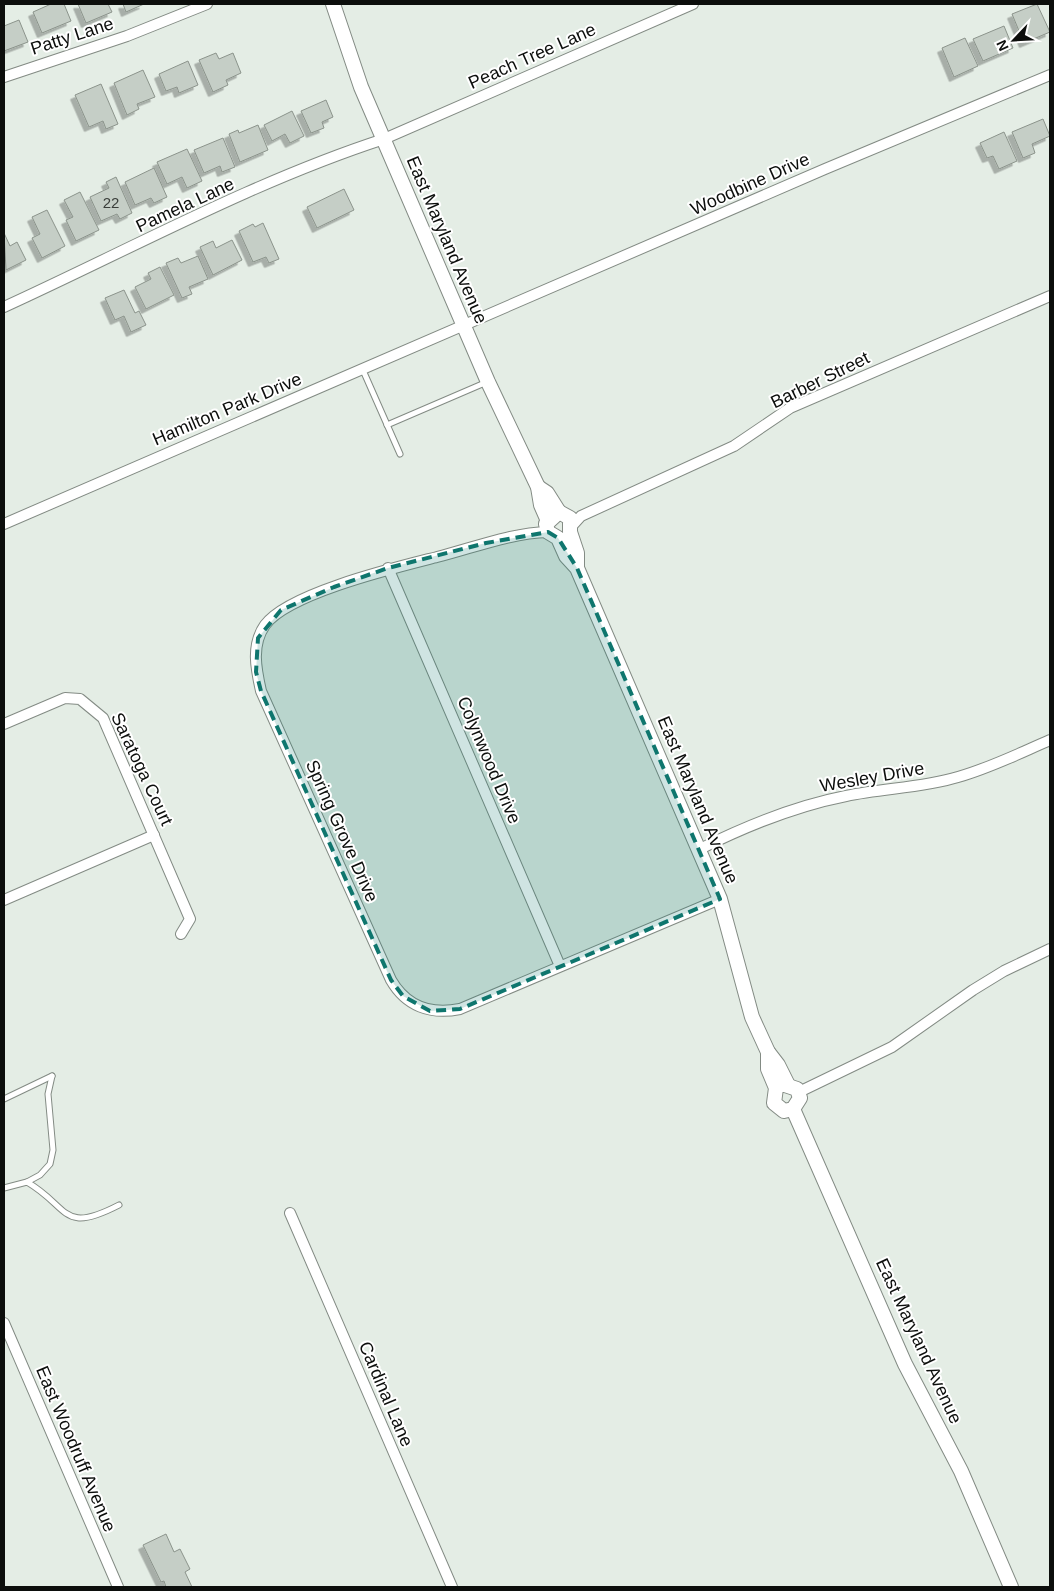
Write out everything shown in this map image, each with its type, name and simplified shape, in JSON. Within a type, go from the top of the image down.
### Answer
[{"type":"street","name":"Patty Lane","points":[[4,77],[127,36],[207,4]]},
{"type":"street","name":"East Maryland Avenue","points":[[333,4],[361,87],[488,382],[538,487],[547,493],[556,526],[577,553],[577,568],[700,849],[720,899],[752,1017],[768,1052],[778,1065],[788,1088],[774,1102],[784,1111],[793,1109],[905,1364],[961,1471],[1012,1587]]},
{"type":"street","name":"Peach Tree Lane","points":[[384,139],[693,4]]},
{"type":"street","name":"Woodbine Drive","points":[[463,324],[1050,74]]},
{"type":"street","name":"Pamela Lane","points":[[4,307],[206,212],[354,149],[384,139]]},
{"type":"street","name":"Barber Street","points":[[556,526],[734,446],[790,408],[1050,296]]},
{"type":"street","name":"Hamilton Park Drive","points":[[4,524],[463,324]]},
{"type":"street","name":"Spring Grove Drive","points":[[556,526],[388,568],[334,587],[274,615],[264,625],[258,638],[256,672],[261,691],[391,980],[403,996],[421,1008],[445,1012],[460,1009],[720,899]]},
{"type":"street","name":"Colynwood Drive","points":[[388,568],[560,966]]},
{"type":"street","name":"Saratoga Court","points":[[4,724],[65,698],[80,699],[103,718],[190,919],[181,934]]},
{"type":"street","name":"Wesley Drive","points":[[700,849],[760,822],[809,805],[847,795],[958,777],[992,766],[1050,740]]},
{"type":"street","points":[[4,900],[154,835]]},
{"type":"street","points":[[793,1109],[800,1098],[788,1088],[892,1047],[973,990],[1004,971],[1050,949]]},
{"type":"street","name":"Cardinal Lane","points":[[290,1213],[452,1587]]},
{"type":"street","name":"East Woodruff Avenue","points":[[4,1323],[118,1587]]},
{"type":"lane","points":[[362,368],[400,454]]},
{"type":"lane","points":[[387,425],[488,382]]},
{"type":"lane","points":[[4,1099],[52,1076],[48,1094],[53,1150],[50,1164],[40,1175],[27,1182],[4,1188]]},
{"type":"lane","points":[[27,1182],[36,1187],[57,1208],[80,1219],[97,1217],[119,1205]]},
{"type":"highlighted area","points":[[548,532],[558,538],[577,568],[720,899],[460,1009],[430,1011],[403,996],[391,980],[261,691],[256,672],[258,638],[281,610],[334,587],[388,568],[486,543]]},
{"type":"building","points":[[51,4],[64,4],[71,21],[42,33],[33,12]]},
{"type":"building","points":[[78,4],[108,4],[112,12],[86,23]]},
{"type":"building","points":[[123,4],[144,4],[126,12]]},
{"type":"building","points":[[1037,4],[1050,32],[1024,43],[1012,14]]},
{"type":"building","points":[[19,20],[28,42],[4,51],[4,26]]},
{"type":"building","points":[[1004,26],[1013,48],[983,61],[973,39]]},
{"type":"building","points":[[965,38],[978,66],[954,77],[942,48]]},
{"type":"building","points":[[216,53],[219,59],[233,53],[241,73],[226,80],[228,85],[213,92],[199,60]]},
{"type":"building","points":[[188,61],[198,85],[179,93],[177,87],[166,91],[159,74]]},
{"type":"building","points":[[143,70],[155,97],[137,104],[139,109],[127,115],[114,83]]},
{"type":"building","points":[[101,84],[118,124],[106,129],[103,121],[89,127],[75,95]]},
{"type":"building","points":[[326,100],[333,117],[322,122],[324,128],[311,133],[301,111]]},
{"type":"building","points":[[292,111],[304,136],[290,143],[285,134],[272,141],[264,125]]},
{"type":"building","points":[[1043,119],[1050,136],[1032,144],[1035,153],[1023,158],[1012,132]]},
{"type":"building","points":[[258,125],[268,150],[240,162],[229,134],[238,130],[239,133]]},
{"type":"building","points":[[1004,132],[1017,161],[999,169],[993,156],[987,158],[980,143]]},
{"type":"building","points":[[223,138],[235,167],[222,172],[220,166],[204,173],[194,150]]},
{"type":"building","points":[[187,149],[202,181],[187,188],[182,177],[167,184],[157,162]]},
{"type":"building","points":[[154,168],[167,197],[154,203],[151,198],[135,205],[125,182]]},
{"type":"building","points":[[116,177],[132,213],[120,219],[117,214],[101,221],[90,197],[109,188],[106,182]]},
{"type":"building","points":[[344,189],[354,210],[317,228],[307,207]]},
{"type":"building","points":[[80,192],[99,230],[76,241],[66,220],[73,217],[64,200]]},
{"type":"building","points":[[47,210],[65,246],[42,258],[32,238],[40,234],[32,217]]},
{"type":"building","points":[[263,223],[279,259],[269,263],[266,257],[253,262],[239,231],[253,224],[255,227]]},
{"type":"building","points":[[4,233],[10,246],[17,242],[26,260],[6,270]]},
{"type":"building","points":[[232,240],[242,260],[213,275],[200,247],[213,241],[216,248]]},
{"type":"building","points":[[198,256],[208,279],[189,287],[192,294],[182,298],[166,263],[178,258],[181,263]]},
{"type":"building","points":[[160,267],[174,295],[146,309],[135,287],[151,279],[148,273]]},
{"type":"building","points":[[124,290],[135,313],[139,311],[146,325],[131,332],[124,316],[115,320],[105,298]]},
{"type":"building","points":[[166,1534],[174,1552],[180,1549],[190,1569],[185,1572],[192,1587],[166,1587],[164,1581],[161,1582],[143,1545]]}]
